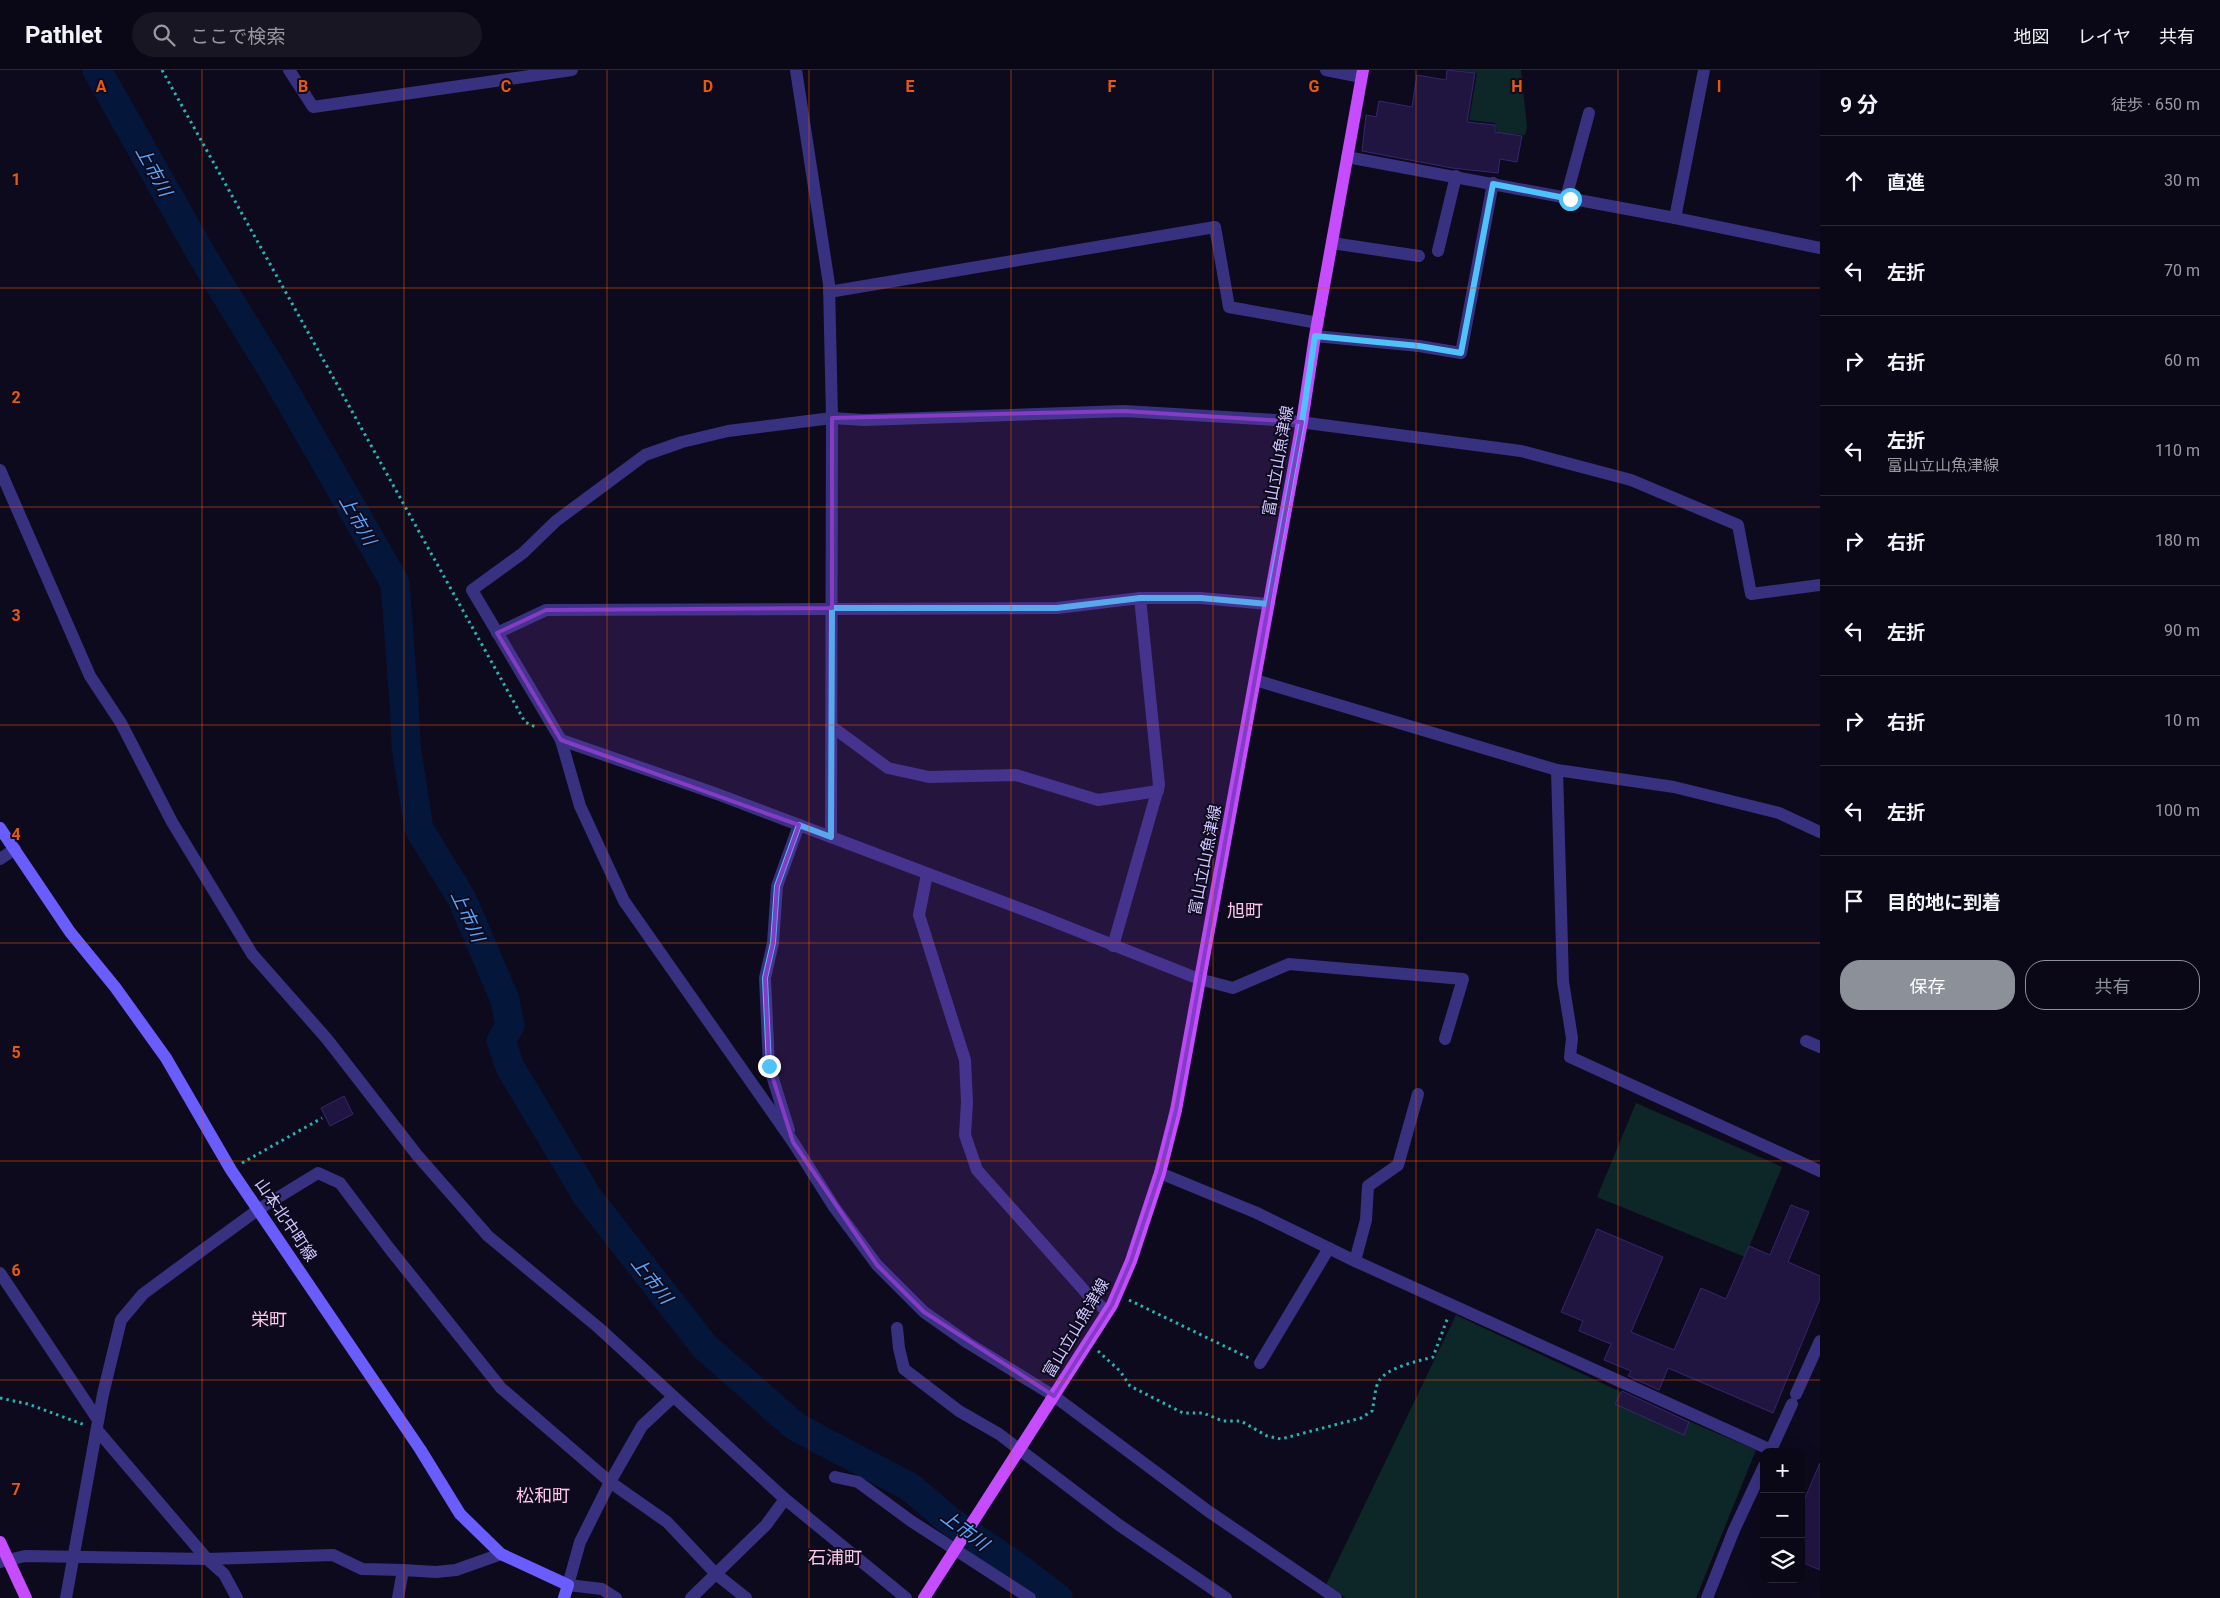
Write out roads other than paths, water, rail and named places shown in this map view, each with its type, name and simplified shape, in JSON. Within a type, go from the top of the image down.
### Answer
[{"type":"main road","name":"富山立山魚津線","points":[[924,1598],[1108,1312],[1131,1261],[1160,1173],[1176,1110],[1255,680],[1362,73]]},
{"type":"main road","name":"山本北中町線","points":[[0,828],[70,932],[115,987],[166,1058],[231,1170],[420,1449],[460,1514],[502,1554],[568,1585]]},
{"type":"main road","points":[[0,1542],[4,1562],[26,1598]]},
{"type":"main road","points":[[564,1598],[568,1585]]},
{"type":"street","points":[[289,70],[313,107],[572,70]]},
{"type":"street","points":[[796,70],[829,292],[832,418],[831,837]]},
{"type":"street","points":[[1326,70],[1362,73]]},
{"type":"street","points":[[1675,218],[1704,70]]},
{"type":"street","points":[[1566,198],[1589,113]]},
{"type":"street","points":[[1347,157],[1675,218],[1820,248]]},
{"type":"street","points":[[1438,251],[1456,176]]},
{"type":"street","points":[[829,292],[1215,227],[1230,308],[1317,329],[1461,353],[1493,184]]},
{"type":"street","points":[[1332,243],[1419,256]]},
{"type":"street","points":[[1336,1598],[1208,1511],[1053,1398],[924,1312],[877,1265],[834,1207],[793,1142],[624,901],[580,806],[561,740],[472,590],[523,553],[556,521],[645,455],[682,442],[728,431],[832,418],[864,420],[1124,411],[1302,422],[1521,451],[1631,480],[1738,526],[1751,594],[1820,585]]},
{"type":"street","points":[[0,470],[90,676],[121,723],[172,822],[252,954],[327,1039],[417,1155],[488,1236],[599,1328],[785,1499],[906,1598]]},
{"type":"street","points":[[497,633],[546,610],[1057,608],[1140,598],[1201,598],[1268,604]]},
{"type":"street","points":[[1112,946],[1159,785],[1140,598]]},
{"type":"street","points":[[1255,680],[1557,770],[1674,787],[1779,814],[1820,832]]},
{"type":"street","points":[[831,726],[888,768],[929,777],[1016,775],[1098,800],[1158,791]]},
{"type":"street","points":[[561,740],[717,794],[1040,916],[1199,979],[1233,988],[1289,964],[1462,979],[1445,1039]]},
{"type":"street","points":[[1557,770],[1563,982],[1572,1038],[1570,1057],[1820,1171]]},
{"type":"street","points":[[793,1142],[769,1066],[765,978],[773,943],[777,886],[799,825]]},
{"type":"street","points":[[0,859],[15,849]]},
{"type":"street","points":[[927,874],[919,915],[965,1060],[967,1102],[965,1135],[977,1170],[1090,1297],[1108,1312]]},
{"type":"street","points":[[1806,1041],[1820,1047]]},
{"type":"street","points":[[1355,1260],[1366,1220],[1368,1186],[1398,1165],[1418,1094]]},
{"type":"street","points":[[66,1598],[97,1425],[121,1320],[143,1294],[259,1209],[318,1173],[340,1183],[500,1388],[610,1482],[667,1522],[716,1574],[746,1598]]},
{"type":"street","points":[[1160,1173],[1257,1214],[1764,1448]]},
{"type":"street","points":[[1260,1363],[1329,1248]]},
{"type":"street","points":[[0,1273],[97,1425],[207,1558],[224,1574],[237,1598]]},
{"type":"street","points":[[897,1328],[904,1370],[958,1411],[1000,1434],[1119,1525],[1226,1598]]},
{"type":"street","points":[[1772,1448],[1820,1341]]},
{"type":"street","points":[[616,1598],[602,1589],[568,1585],[580,1542],[610,1482],[642,1426],[673,1396]]},
{"type":"street","points":[[1708,1598],[1734,1530],[1760,1475]]},
{"type":"street","points":[[835,1477],[858,1482],[911,1521],[1030,1598]]},
{"type":"street","points":[[692,1598],[766,1525],[785,1499]]},
{"type":"street","points":[[4,1562],[25,1556],[207,1558],[333,1555],[362,1569],[436,1572],[456,1570],[502,1554]]},
{"type":"street","points":[[398,1598],[403,1570]]},
{"type":"waterway","name":"上市川","points":[[97,70],[204,259],[276,376],[395,583],[406,746],[419,829],[462,899],[505,1000],[510,1025],[501,1041],[510,1067],[587,1196],[705,1347],[796,1427],[910,1487],[950,1521],[1020,1569],[1058,1598]]},
{"type":"district","name":"旭町","points":[[1245,910]]},
{"type":"district","name":"栄町","points":[[269,1319]]},
{"type":"district","name":"松和町","points":[[543,1495]]},
{"type":"district","name":"石浦町","points":[[835,1557]]}]
